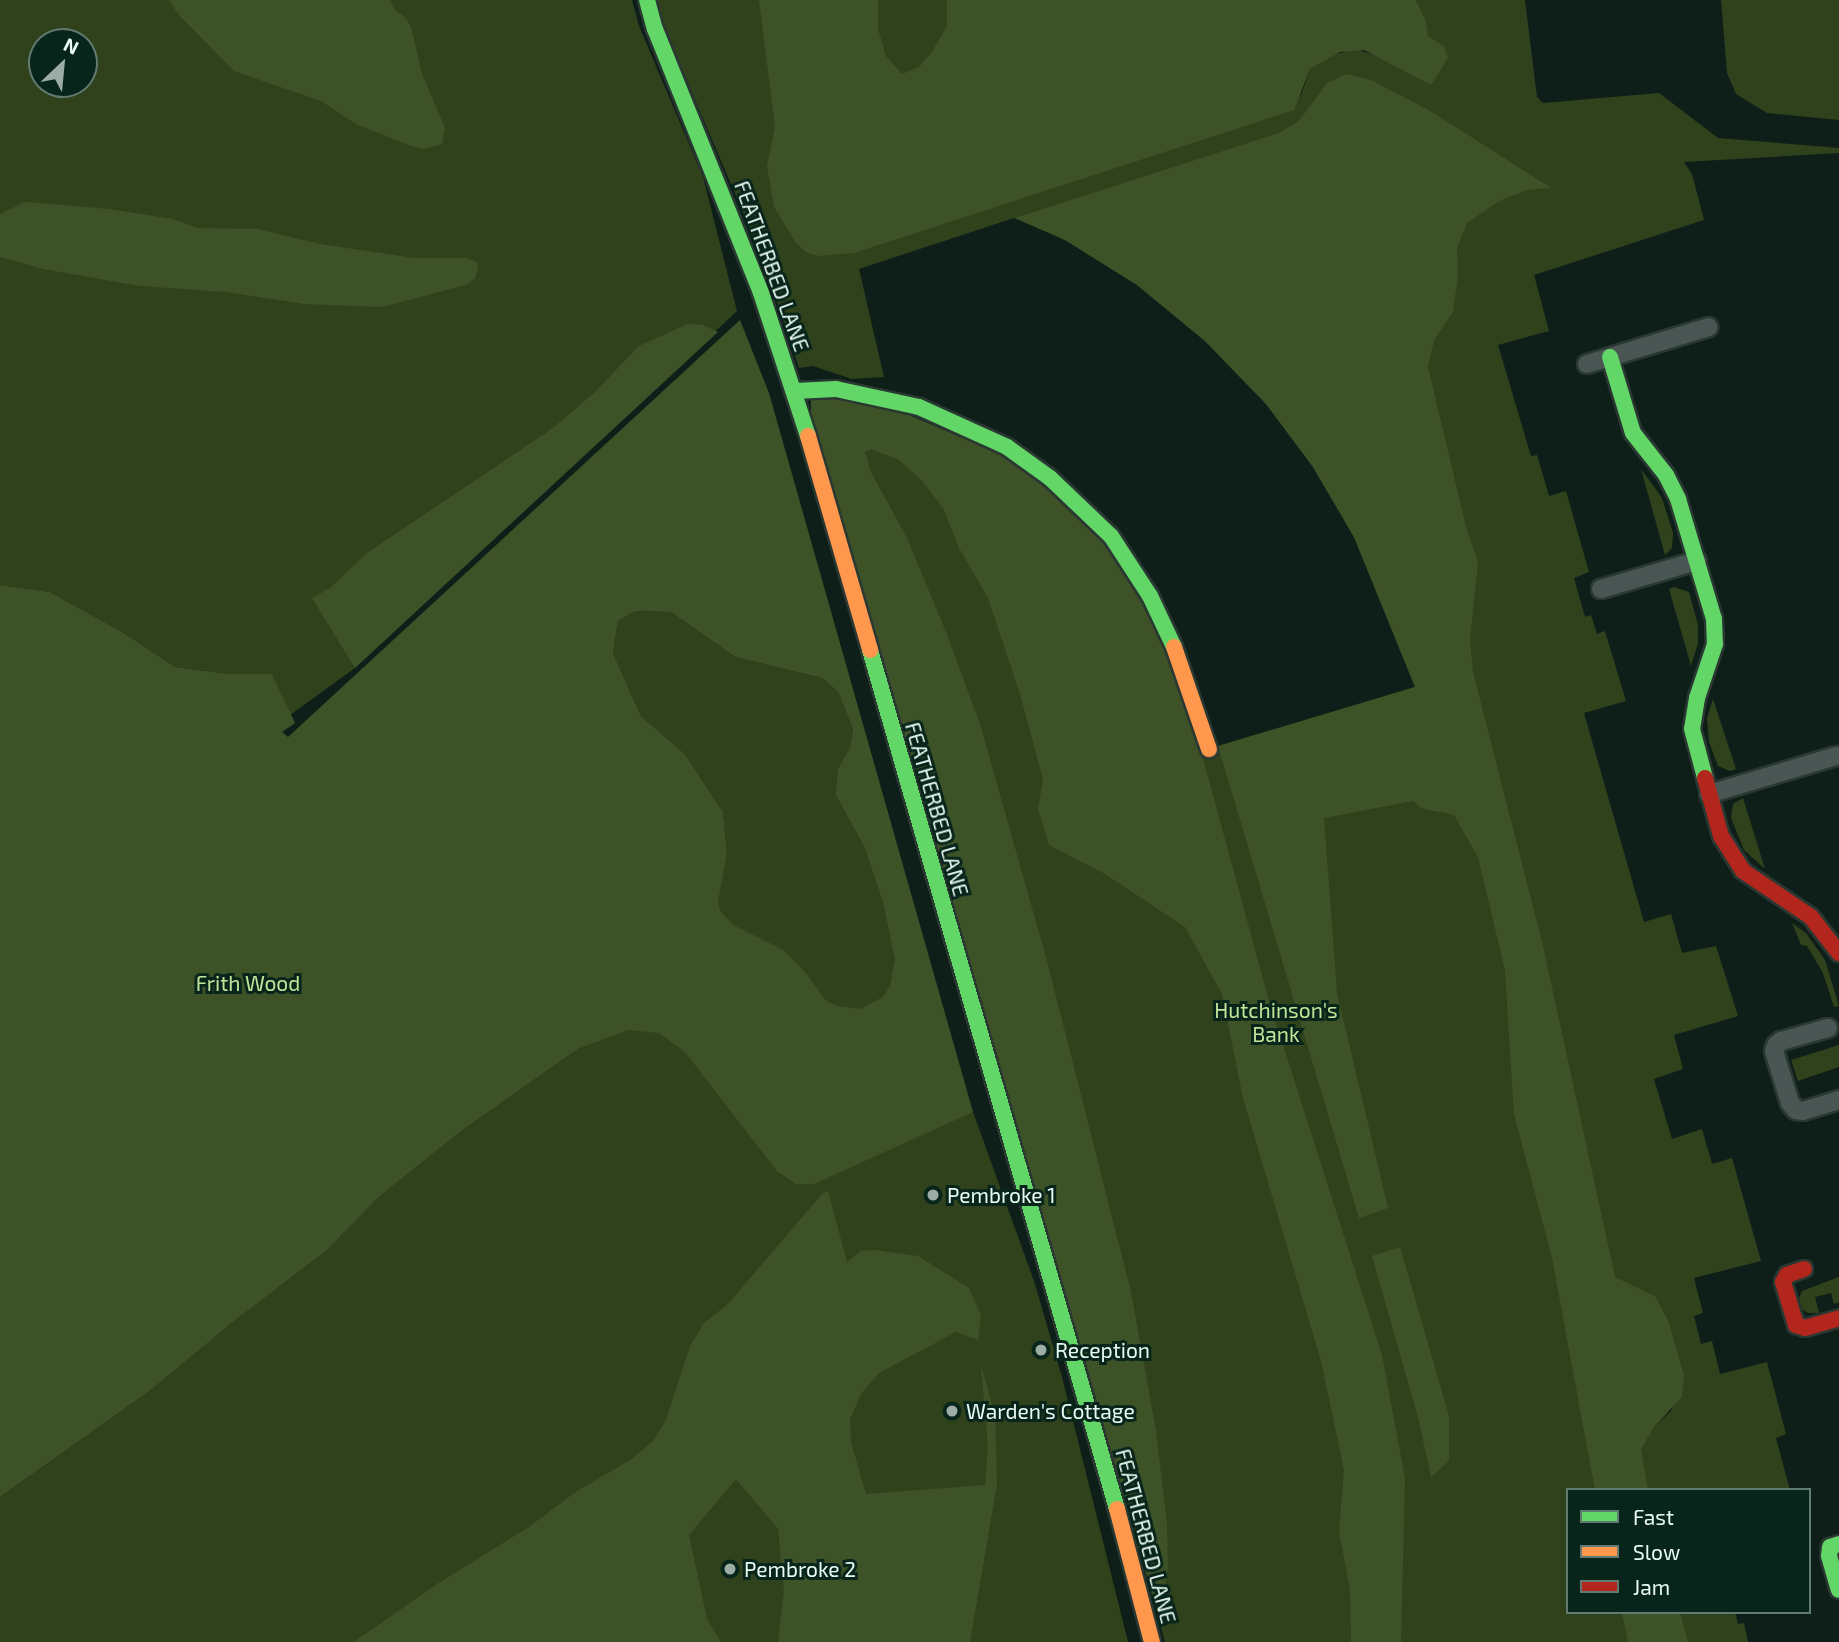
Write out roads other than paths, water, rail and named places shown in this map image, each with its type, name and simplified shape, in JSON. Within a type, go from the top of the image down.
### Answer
[{"type":"street","name":"FEATHERBED LANE","points":[[647,0],[655,29],[761,293],[795,391],[1084,1384],[1152,1642]]},
{"type":"street","points":[[1587,364],[1709,327]]},
{"type":"street","points":[[1610,357],[1630,426],[1676,493],[1715,629],[1713,651],[1692,722],[1696,749],[1721,836],[1737,864],[1756,882],[1811,917],[1839,953]]},
{"type":"street","points":[[795,391],[836,389],[919,407],[1007,447],[1050,478],[1111,536],[1150,596],[1183,667],[1209,749]]},
{"type":"street","points":[[1601,589],[1697,561]]},
{"type":"street","points":[[1709,794],[1836,755]]},
{"type":"street","points":[[1828,1028],[1781,1041],[1774,1051],[1790,1103],[1796,1110],[1803,1111],[1839,1100]]},
{"type":"street","points":[[1804,1269],[1785,1276],[1783,1282],[1797,1325],[1805,1328],[1839,1318]]},
{"type":"street","points":[[1839,1544],[1830,1548],[1829,1556],[1839,1590]]},
{"type":"place","name":"Pembroke 1","points":[[933,1195]]},
{"type":"place","name":"Reception","points":[[1041,1350]]},
{"type":"place","name":"Warden's Cottage","points":[[952,1411]]},
{"type":"place","name":"Pembroke 2","points":[[730,1569]]},
{"type":"park label","name":"Frith Wood","points":[[248,983]]},
{"type":"park label","name":"Hutchinson's Bank","points":[[1276,1022]]}]
